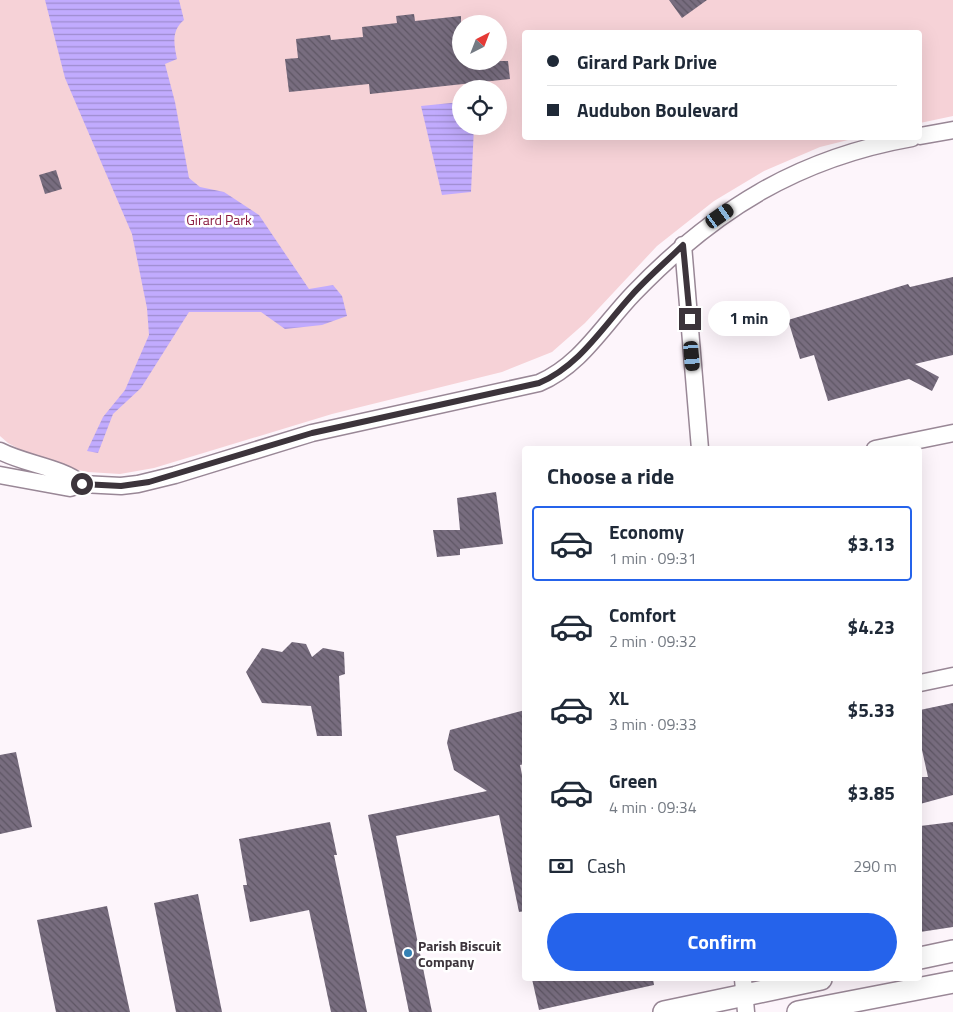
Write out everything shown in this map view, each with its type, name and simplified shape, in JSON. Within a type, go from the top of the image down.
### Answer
[{"type":"street","points":[[922,136],[953,130]]},
{"type":"street","points":[[0,475],[70,488],[82,484],[121,486],[149,482],[312,433],[539,383],[565,369],[584,351],[632,294],[683,245],[736,205],[780,180],[866,147],[902,140]]},
{"type":"street","points":[[683,245],[700,446]]},
{"type":"street","points":[[889,446],[953,433]]},
{"type":"street","points":[[0,451],[20,460],[73,476],[82,484]]},
{"type":"street","points":[[922,683],[953,676]]},
{"type":"street","points":[[922,958],[953,951]]},
{"type":"street","points":[[664,1012],[812,981]]},
{"type":"street","points":[[798,1012],[953,982]]},
{"type":"green space","name":"Girard Park","points":[[0,0],[953,0],[953,116],[922,123],[922,30],[522,30],[522,140],[848,140],[820,147],[764,171],[714,201],[657,246],[585,323],[552,352],[502,372],[332,414],[154,468],[120,474],[88,472],[60,466],[32,456],[8,443],[0,436]]},
{"type":"shaded area","points":[[45,0],[179,0],[184,20],[177,29],[174,38],[177,59],[165,64],[175,102],[189,178],[200,187],[224,192],[259,215],[309,289],[333,285],[342,296],[347,316],[322,325],[285,329],[261,312],[189,312],[141,388],[113,414],[98,453],[87,451],[103,417],[125,390],[149,335],[147,308],[132,234],[65,78]]},
{"type":"shaded area","points":[[452,103],[452,135],[474,135],[471,192],[442,195],[421,106]]},
{"type":"building","points":[[669,0],[707,0],[682,18]]},
{"type":"building","points":[[414,14],[415,21],[452,17],[452,70],[508,70],[508,61],[510,79],[452,80],[452,85],[370,94],[369,84],[289,92],[285,59],[298,58],[296,39],[330,35],[331,40],[363,37],[362,27],[397,23],[396,16]]},
{"type":"building","points":[[56,170],[62,189],[45,194],[39,175]]},
{"type":"building","points":[[953,277],[953,355],[915,364],[939,377],[932,391],[909,379],[828,401],[814,355],[800,359],[788,320],[908,284],[910,287]]},
{"type":"building","points":[[496,492],[503,544],[460,549],[460,555],[437,557],[433,530],[460,530],[457,498]]},
{"type":"building","points":[[292,642],[306,644],[312,657],[323,648],[344,652],[345,674],[339,676],[342,736],[317,736],[311,706],[262,703],[246,672],[262,648],[282,652]]},
{"type":"building","points":[[953,703],[953,795],[922,803],[922,777],[928,777],[922,750],[922,710]]},
{"type":"building","points":[[522,711],[522,765],[520,765],[522,775],[522,912],[519,912],[499,815],[396,836],[432,1012],[409,1012],[368,815],[487,791],[454,770],[447,743],[450,730]]},
{"type":"building","points":[[16,752],[32,827],[0,834],[0,755]]},
{"type":"building","points":[[330,822],[337,855],[334,855],[367,1012],[331,1012],[309,910],[250,922],[243,885],[247,885],[239,839]]},
{"type":"building","points":[[953,822],[953,927],[922,932],[922,826]]},
{"type":"building","points":[[198,894],[222,1012],[176,1012],[154,903]]},
{"type":"building","points":[[107,906],[130,1012],[56,1012],[37,920]]},
{"type":"building","points":[[532,981],[653,981],[654,985],[539,1010]]},
{"type":"place","name":"Parish Biscuit Company","points":[[408,953]]},
{"type":"route","points":[[82,484],[121,486],[149,482],[312,433],[539,383],[554,377],[584,351],[632,294],[683,245],[690,319]]}]
